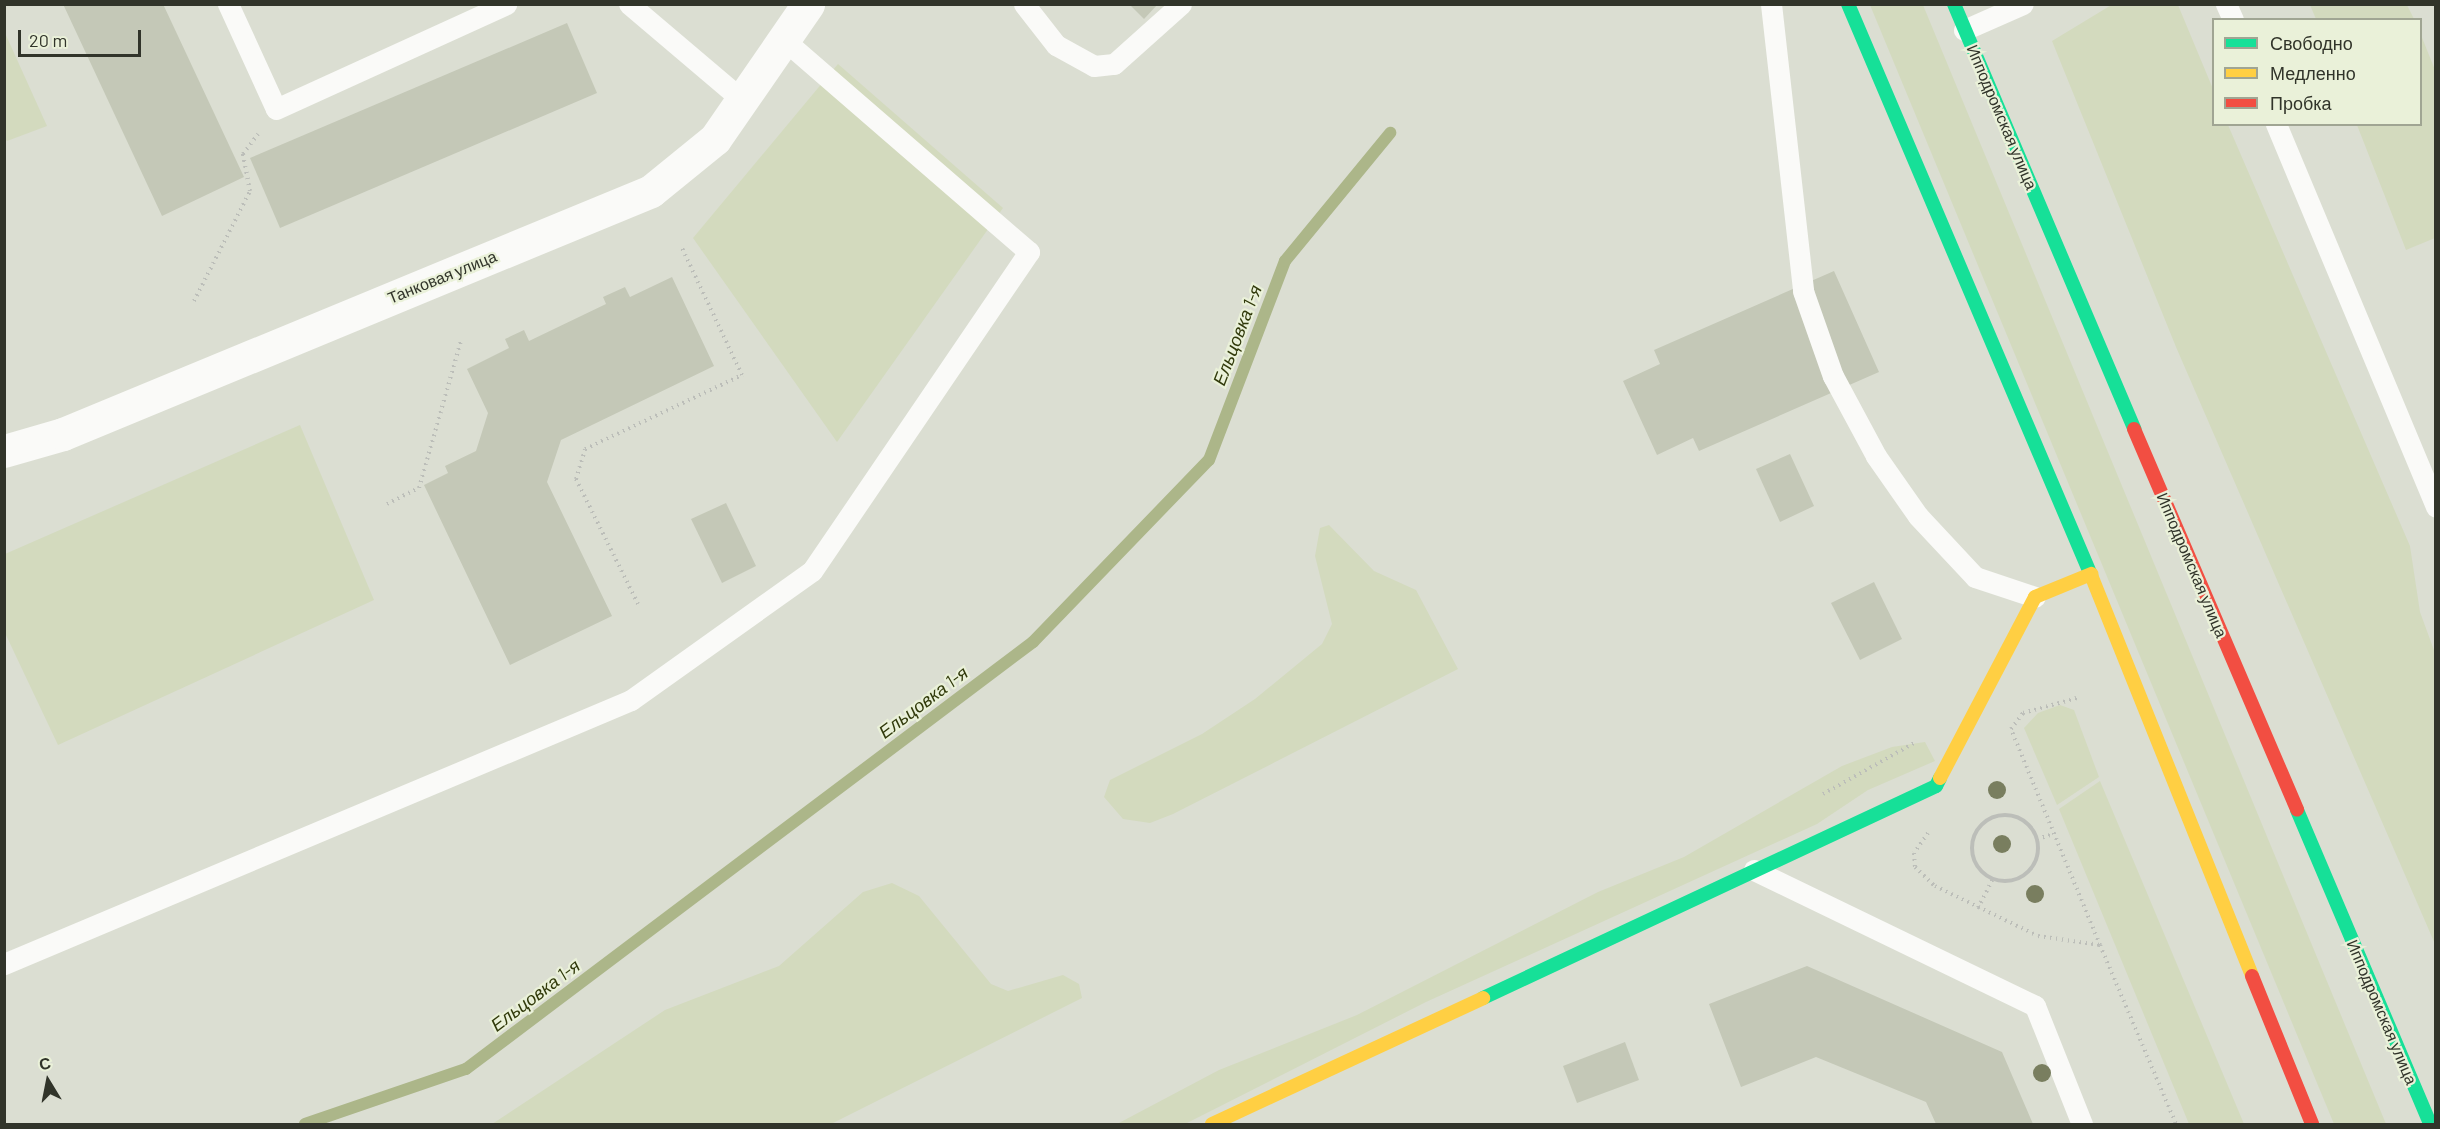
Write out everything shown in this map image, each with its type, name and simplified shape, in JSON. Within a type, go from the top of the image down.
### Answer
[{"type":"main road","points":[[1848,4],[2091,574],[2312,1125]]},
{"type":"main road","name":"Ипподромская улица","points":[[1954,4],[2430,1125]]},
{"type":"main road","points":[[1212,1125],[1936,786],[2035,597],[2091,574]]},
{"type":"street","name":"Танковая улица","points":[[4,451],[63,434],[651,191],[715,139],[808,4]]},
{"type":"lane","points":[[228,4],[276,109],[506,4]]},
{"type":"lane","points":[[629,4],[742,100]]},
{"type":"lane","points":[[1024,4],[1056,45],[1094,66],[1114,64],[1181,4]]},
{"type":"lane","points":[[1771,4],[1803,291],[1833,376],[1876,456],[1925,523],[1975,577],[2035,597]]},
{"type":"lane","points":[[1964,30],[2023,4]]},
{"type":"lane","points":[[2226,4],[2232,18]]},
{"type":"lane","points":[[4,964],[631,700],[812,571],[1029,252],[784,40]]},
{"type":"lane","points":[[2277,126],[2436,507]]},
{"type":"lane","points":[[1754,870],[2035,1006],[2082,1125]]},
{"type":"path","points":[[194,301],[250,191],[243,154],[276,109]]},
{"type":"path","points":[[638,604],[576,479],[585,449],[742,375],[681,246]]},
{"type":"path","points":[[387,504],[419,488],[461,341]]},
{"type":"path","points":[[2004,737],[2023,713],[2077,698]]},
{"type":"path","points":[[2011,729],[2175,1125]]},
{"type":"path","points":[[4,743],[4,763]]},
{"type":"path","points":[[2003,814],[2020,818],[2037,839],[2036,859],[2024,876],[1993,879],[1978,868],[1972,852],[1975,834],[1986,820],[2003,814]]},
{"type":"path","points":[[1933,825],[1914,854],[1915,867],[1935,886],[2038,936],[2100,945]]},
{"type":"path","points":[[2037,839],[2053,834]]},
{"type":"path","points":[[1978,908],[1993,879]]},
{"type":"green space","points":[[2113,4],[2178,5],[2212,87],[2212,126],[2228,126],[2410,546],[2420,612],[2435,653],[2435,944],[2176,347],[2052,41]]},
{"type":"green space","points":[[1870,5],[1923,5],[2386,1124],[2334,1124]]},
{"type":"green space","points":[[2310,5],[2407,5],[2414,18],[2316,18]]},
{"type":"green space","points":[[5,33],[47,126],[7,141],[4,137]]},
{"type":"green space","points":[[2422,38],[2435,70],[2435,238],[2406,250],[2357,126],[2422,126]]},
{"type":"green space","points":[[838,64],[1003,208],[837,442],[693,238]]},
{"type":"green space","points":[[300,425],[374,600],[58,745],[5,633],[5,554]]},
{"type":"green space","points":[[1329,525],[1374,571],[1416,590],[1458,669],[1173,814],[1150,823],[1123,819],[1104,797],[1110,780],[1202,734],[1255,699],[1322,644],[1332,624],[1315,556],[1320,528]]},
{"type":"green space","points":[[2060,705],[2074,710],[2099,777],[2057,805],[2024,728],[2038,713]]},
{"type":"green space","points":[[1925,742],[1935,761],[1868,790],[1817,824],[1426,1002],[1185,1124],[1117,1124],[1219,1070],[1357,1015],[1598,892],[1684,857],[1842,766],[1892,747]]},
{"type":"green space","points":[[2100,781],[2244,1124],[2189,1124],[2059,809]]},
{"type":"green space","points":[[892,883],[919,896],[991,984],[1008,991],[1063,975],[1079,984],[1082,998],[831,1124],[492,1124],[665,1010],[779,966],[863,892]]},
{"type":"building","points":[[63,4],[163,4],[244,177],[162,216]]},
{"type":"building","points":[[1129,4],[1158,4],[1144,19]]},
{"type":"building","points":[[567,23],[597,93],[280,228],[250,158]]},
{"type":"building","points":[[1834,271],[1879,372],[1699,451],[1693,438],[1657,455],[1623,381],[1660,364],[1654,350]]},
{"type":"building","points":[[672,277],[714,366],[561,440],[547,482],[612,616],[510,665],[424,485],[448,473],[445,466],[476,451],[488,413],[467,369],[509,348],[505,339],[524,330],[529,341],[606,304],[603,297],[625,287],[630,297]]},
{"type":"building","points":[[1790,454],[1814,506],[1780,522],[1756,469]]},
{"type":"building","points":[[726,503],[756,566],[722,583],[691,519]]},
{"type":"building","points":[[1874,582],[1902,639],[1860,660],[1831,603]]},
{"type":"building","points":[[1807,966],[2002,1052],[2033,1124],[1936,1124],[1926,1102],[1816,1057],[1741,1087],[1709,1004]]},
{"type":"building","points":[[1625,1042],[1639,1080],[1577,1103],[1563,1066]]},
{"type":"waterway","name":"Ельцовка 1-я","points":[[305,1124],[466,1069],[1033,642],[1209,460],[1285,261],[1390,133]]},
{"type":"traffic: fast","points":[[1848,4],[2091,575]]},
{"type":"traffic: fast","points":[[1954,4],[2134,429]]},
{"type":"traffic: fast","points":[[1483,998],[1936,786],[1940,778]]},
{"type":"traffic: fast","points":[[2297,810],[2430,1124]]},
{"type":"traffic: slow","points":[[1940,778],[2035,597],[2091,574]]},
{"type":"traffic: slow","points":[[2091,575],[2252,976]]},
{"type":"traffic: slow","points":[[1212,1124],[1483,998]]},
{"type":"traffic: jam","points":[[2134,429],[2297,810]]},
{"type":"traffic: jam","points":[[2252,976],[2312,1124]]}]
